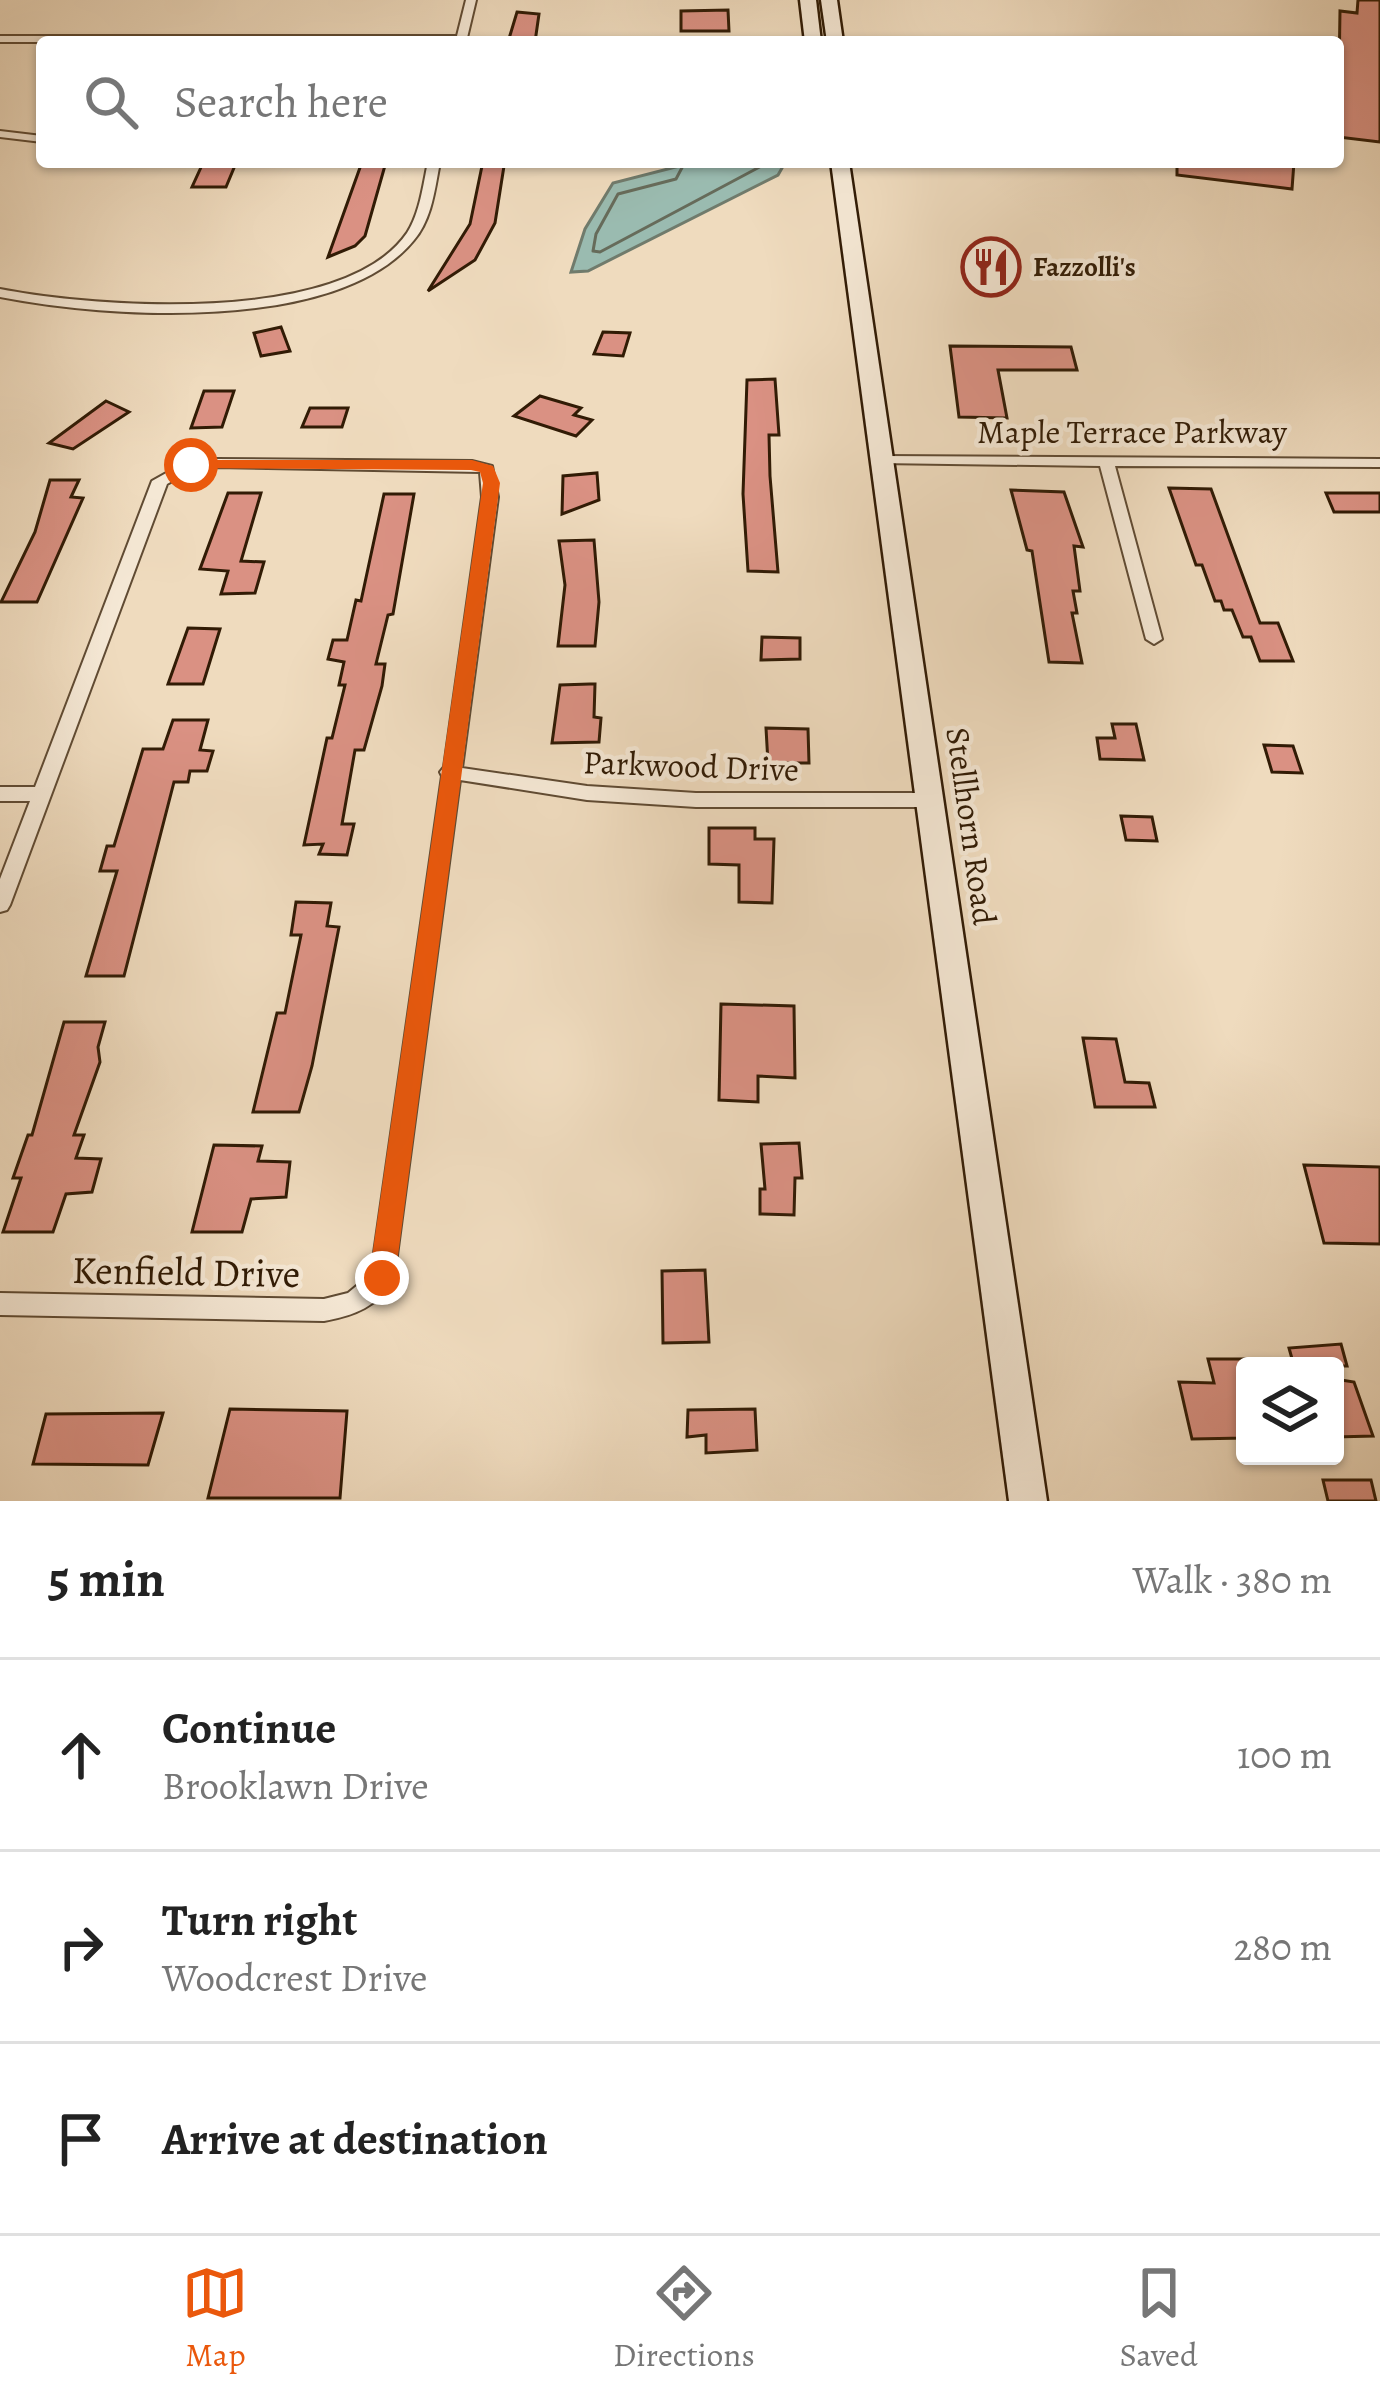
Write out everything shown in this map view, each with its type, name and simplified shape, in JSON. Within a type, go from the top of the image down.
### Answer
[{"type":"main road","points":[[808,0],[812,36]]},
{"type":"main road","points":[[830,0],[834,36]]},
{"type":"main road","name":"Stellhorn Road","points":[[841,168],[1028,1501]]},
{"type":"street","points":[[462,36],[471,0]]},
{"type":"street","points":[[0,39],[36,39]]},
{"type":"street","points":[[0,134],[36,139]]},
{"type":"street","points":[[0,293],[92,306],[215,308],[296,298],[367,273],[391,258],[418,223],[432,168]]},
{"type":"street","name":"Maple Terrace Parkway","points":[[884,460],[1380,463]]},
{"type":"street","points":[[1106,461],[1154,639]]},
{"type":"street","points":[[0,905],[154,491],[172,471],[216,463],[472,465],[488,469],[490,497],[449,772]]},
{"type":"street","name":"Parkwood Drive","points":[[449,772],[587,793],[696,800],[932,800]]},
{"type":"street","name":"Kenfield Drive","points":[[0,1304],[324,1310],[349,1306],[369,1296],[382,1278],[449,772]]},
{"type":"street","points":[[0,794],[42,794]]},
{"type":"water","points":[[672,168],[782,168],[778,175],[588,271],[571,272],[585,229],[613,183]]},
{"type":"building","points":[[1358,0],[1380,0],[1380,142],[1344,138],[1340,11],[1357,13]]},
{"type":"building","points":[[728,10],[729,31],[681,31],[681,11]]},
{"type":"building","points":[[517,12],[539,14],[536,36],[510,36]]},
{"type":"building","points":[[201,168],[234,168],[226,187],[192,187]]},
{"type":"building","points":[[360,168],[384,168],[365,236],[355,246],[328,257]]},
{"type":"building","points":[[482,168],[504,168],[495,223],[475,260],[428,291],[470,224]]},
{"type":"building","points":[[1177,168],[1294,168],[1292,189],[1177,175]]},
{"type":"building","points":[[281,327],[290,351],[261,356],[254,333]]},
{"type":"building","points":[[603,332],[630,333],[623,356],[594,354]]},
{"type":"building","points":[[950,346],[1071,347],[1077,370],[998,370],[1007,418],[959,417]]},
{"type":"building","points":[[775,379],[779,435],[769,435],[778,572],[748,571],[743,494],[747,380]]},
{"type":"building","points":[[204,391],[234,391],[222,427],[191,428]]},
{"type":"building","points":[[540,396],[581,408],[574,415],[592,420],[576,436],[514,416]]},
{"type":"building","points":[[106,401],[129,412],[73,449],[49,443]]},
{"type":"building","points":[[310,408],[348,408],[342,427],[302,427]]},
{"type":"building","points":[[597,473],[599,500],[562,514],[563,476]]},
{"type":"building","points":[[50,480],[79,480],[71,497],[83,498],[37,602],[1,602],[35,532]]},
{"type":"building","points":[[1169,488],[1211,489],[1260,623],[1278,623],[1293,661],[1260,661],[1251,637],[1243,637],[1232,610],[1224,610],[1221,601],[1215,601],[1202,565],[1196,565]]},
{"type":"building","points":[[1011,490],[1064,492],[1083,547],[1074,546],[1080,591],[1073,591],[1077,613],[1072,613],[1082,663],[1049,662],[1032,551],[1027,550]]},
{"type":"building","points":[[228,493],[261,493],[241,561],[264,562],[255,593],[221,594],[228,571],[200,569]]},
{"type":"building","points":[[1326,493],[1380,493],[1380,512],[1334,512]]},
{"type":"building","points":[[384,494],[414,494],[393,614],[388,615],[376,664],[385,664],[382,686],[364,750],[355,750],[342,824],[354,824],[347,855],[319,854],[323,844],[304,845],[327,738],[332,738],[345,685],[339,685],[344,662],[328,659],[333,640],[347,640],[356,600],[361,601]]},
{"type":"building","points":[[594,540],[599,602],[595,646],[558,646],[565,585],[559,541]]},
{"type":"building","points":[[188,628],[220,629],[203,684],[168,684]]},
{"type":"building","points":[[762,637],[800,638],[800,659],[761,660]]},
{"type":"building","points":[[595,684],[594,717],[601,718],[599,742],[552,743],[560,685]]},
{"type":"building","points":[[173,720],[208,720],[200,750],[213,751],[207,771],[190,771],[188,782],[174,782],[124,976],[86,976],[117,871],[100,871],[107,846],[114,846],[143,749],[163,749]]},
{"type":"building","points":[[1112,724],[1136,724],[1144,760],[1100,759],[1097,738],[1115,738]]},
{"type":"building","points":[[766,728],[808,729],[809,763],[768,763]]},
{"type":"building","points":[[1264,745],[1293,746],[1302,773],[1272,772]]},
{"type":"building","points":[[1121,816],[1152,817],[1157,841],[1126,840]]},
{"type":"building","points":[[709,828],[755,828],[755,839],[774,839],[772,903],[739,902],[739,865],[709,864]]},
{"type":"building","points":[[296,902],[331,903],[327,926],[339,927],[312,1066],[299,1112],[253,1112],[277,1013],[285,1013],[301,935],[291,935]]},
{"type":"building","points":[[721,1004],[794,1006],[795,1078],[758,1076],[758,1102],[719,1100]]},
{"type":"building","points":[[64,1022],[105,1022],[98,1047],[100,1062],[74,1135],[84,1135],[76,1158],[101,1159],[92,1192],[66,1194],[53,1232],[3,1232],[21,1178],[13,1178],[28,1135],[32,1135]]},
{"type":"building","points":[[1083,1038],[1116,1039],[1125,1082],[1149,1083],[1155,1107],[1095,1107]]},
{"type":"building","points":[[799,1143],[802,1178],[795,1178],[794,1215],[760,1214],[760,1189],[765,1189],[761,1144]]},
{"type":"building","points":[[214,1145],[262,1146],[258,1161],[290,1162],[286,1197],[251,1199],[242,1232],[192,1232]]},
{"type":"building","points":[[1304,1165],[1380,1167],[1380,1244],[1324,1243]]},
{"type":"building","points":[[705,1270],[709,1342],[663,1343],[662,1271]]},
{"type":"building","points":[[1341,1344],[1347,1366],[1344,1357],[1292,1357],[1289,1348]]},
{"type":"building","points":[[1208,1359],[1236,1359],[1236,1438],[1192,1439],[1179,1382],[1214,1383]]},
{"type":"building","points":[[1344,1380],[1354,1382],[1373,1436],[1344,1437]]},
{"type":"building","points":[[230,1409],[347,1411],[340,1498],[208,1498]]},
{"type":"building","points":[[755,1409],[757,1450],[706,1453],[706,1435],[687,1437],[688,1410]]},
{"type":"building","points":[[163,1413],[148,1465],[33,1464],[46,1414]]},
{"type":"building","points":[[1323,1480],[1371,1480],[1376,1501],[1328,1501]]},
{"type":"place","name":"Fazzolli's","points":[[991,267]]},
{"type":"route","points":[[191,465],[472,465],[488,469],[490,497],[382,1278]]}]
